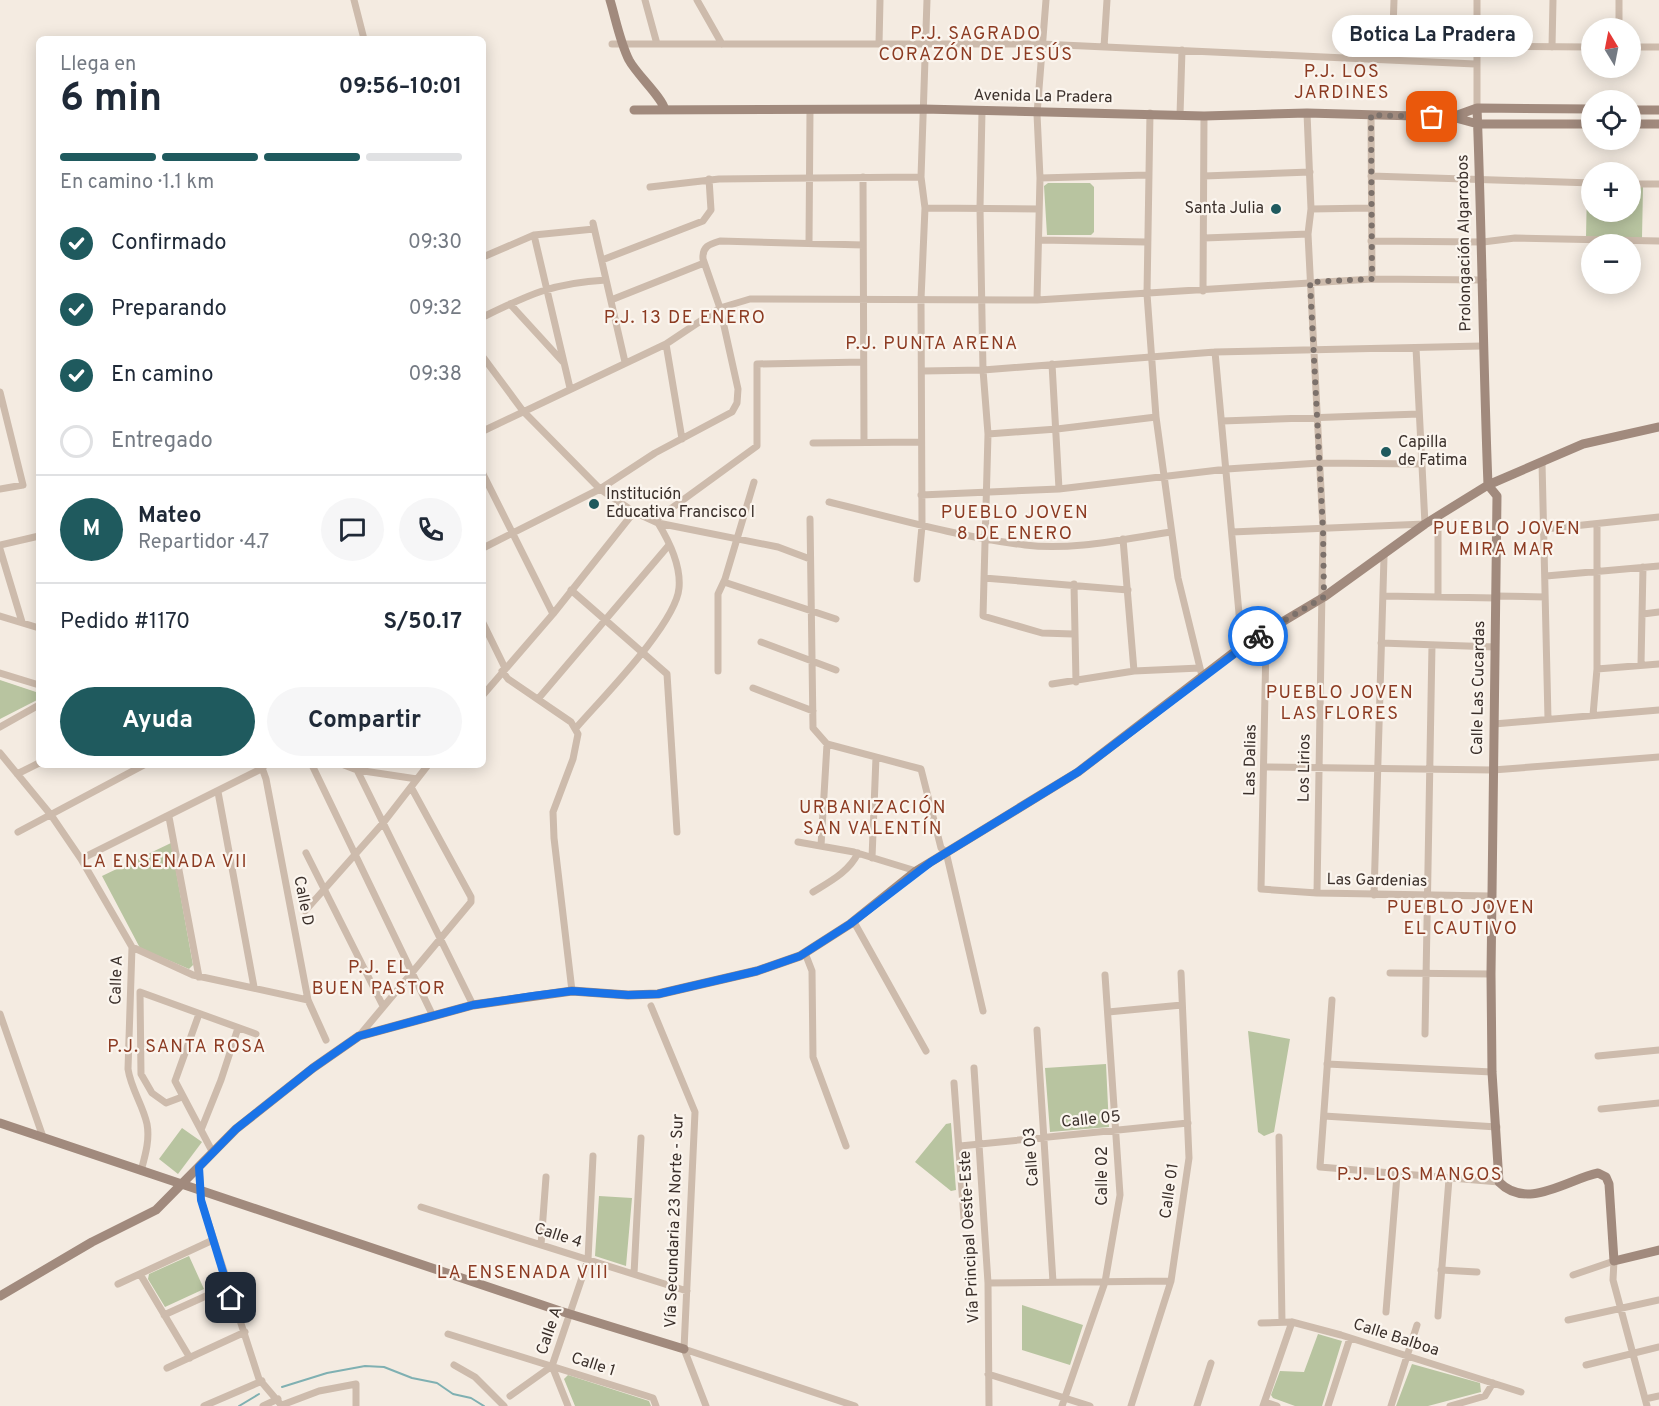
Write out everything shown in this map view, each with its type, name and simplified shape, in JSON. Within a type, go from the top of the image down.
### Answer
[{"type":"street","points":[[354,0],[363,36]]},
{"type":"street","points":[[610,0],[629,59],[651,91],[663,102],[665,110]]},
{"type":"street","points":[[645,0],[657,44]]},
{"type":"street","points":[[697,0],[722,44]]},
{"type":"street","points":[[879,44],[880,0]]},
{"type":"street","points":[[917,579],[922,526],[921,299],[925,208],[921,177],[927,0]]},
{"type":"street","points":[[1037,300],[1040,178],[1037,114],[1046,0]]},
{"type":"street","points":[[1104,47],[1107,0]]},
{"type":"street","points":[[1392,58],[1394,0]]},
{"type":"street","name":"Prolongación Algarrobos","points":[[1478,0],[1475,64],[1483,242],[1482,346],[1488,485]]},
{"type":"street","points":[[1552,47],[1553,0]]},
{"type":"street","points":[[1619,0],[1619,18]]},
{"type":"street","points":[[612,44],[1041,44],[1392,58],[1475,64]]},
{"type":"street","points":[[1477,46],[1581,46]]},
{"type":"street","points":[[1641,46],[1659,47]]},
{"type":"street","points":[[1180,115],[1182,50]]},
{"type":"street","name":"Avenida La Pradera","points":[[1452,117],[1477,108],[1581,110]]},
{"type":"street","name":"Avenida La Pradera","points":[[634,110],[922,109],[1037,114],[1150,113],[1204,116],[1307,113],[1452,117],[1478,124],[1581,124]]},
{"type":"street","points":[[809,243],[810,110]]},
{"type":"street","points":[[1641,110],[1659,110]]},
{"type":"street","points":[[982,111],[980,208],[983,370],[988,434],[983,616],[1042,633],[1073,634]]},
{"type":"street","points":[[1150,113],[1147,175],[1147,294],[1156,417],[1178,578],[1201,672]]},
{"type":"street","name":"Los Lirios","points":[[1307,113],[1311,208],[1308,234],[1323,530],[1324,597],[1318,767],[1317,893]]},
{"type":"street","points":[[1371,115],[1372,279]]},
{"type":"street","points":[[1203,291],[1204,116]]},
{"type":"street","points":[[1641,124],[1659,124]]},
{"type":"street","points":[[1204,176],[1310,172]]},
{"type":"street","points":[[1040,178],[1147,175]]},
{"type":"street","points":[[1371,176],[1513,183],[1581,183]]},
{"type":"street","points":[[862,177],[864,442]]},
{"type":"street","points":[[650,187],[709,179],[921,177]]},
{"type":"street","points":[[602,260],[703,220],[711,210],[709,179]]},
{"type":"street","points":[[1641,184],[1659,184]]},
{"type":"street","points":[[925,208],[1039,209]]},
{"type":"street","points":[[1311,208],[1371,208]]},
{"type":"street","points":[[486,256],[534,236],[594,226],[625,362]]},
{"type":"street","points":[[1204,238],[1308,234]]},
{"type":"street","points":[[534,236],[570,388]]},
{"type":"street","points":[[1371,241],[1483,242],[1515,238],[1659,241]]},
{"type":"street","points":[[1040,240],[1146,242]]},
{"type":"street","points":[[486,546],[600,489],[655,453],[728,416],[737,403],[738,389],[720,308],[702,255],[705,248],[720,241],[863,244]]},
{"type":"street","points":[[611,300],[704,262]]},
{"type":"street","points":[[486,430],[666,344],[720,308],[750,299],[1037,300],[1372,279],[1483,280]]},
{"type":"street","points":[[486,316],[545,288],[571,282],[606,280]]},
{"type":"street","points":[[510,304],[564,364]]},
{"type":"street","points":[[666,344],[682,439]]},
{"type":"street","points":[[923,370],[983,370],[1215,352],[1482,346]]},
{"type":"street","points":[[1416,348],[1425,524]]},
{"type":"street","points":[[1215,352],[1242,646]]},
{"type":"street","points":[[486,361],[523,411],[600,489],[634,512],[656,522],[736,541],[778,548],[810,559]]},
{"type":"street","points":[[656,522],[757,446],[757,364],[863,362]]},
{"type":"street","points":[[1052,364],[1059,489]]},
{"type":"street","points":[[0,392],[23,484],[0,489]]},
{"type":"street","points":[[1222,421],[1419,414]]},
{"type":"street","points":[[988,434],[1057,429],[1156,417]]},
{"type":"street","points":[[359,1036],[432,1014],[473,1005],[572,991],[628,995],[658,994],[757,971],[805,953],[854,922],[916,872],[946,852],[1078,772],[1201,672],[1324,597],[1383,557],[1425,524],[1488,485],[1583,444],[1659,427]]},
{"type":"street","points":[[813,443],[921,442]]},
{"type":"street","points":[[1542,462],[1548,719]]},
{"type":"street","points":[[921,495],[1059,489],[1227,469],[1319,463],[1422,464]]},
{"type":"street","points":[[486,480],[553,614]]},
{"type":"street","points":[[718,671],[718,594],[724,582],[754,482]]},
{"type":"street","name":"Calle Las Cucardas","points":[[1488,485],[1497,496],[1491,974],[1492,1072],[1499,1182]]},
{"type":"street","points":[[829,502],[922,526],[1027,546],[1068,545],[1171,532]]},
{"type":"street","points":[[486,691],[553,614],[634,512]]},
{"type":"street","points":[[1438,517],[1438,597]]},
{"type":"street","points":[[1545,529],[1659,517]]},
{"type":"street","points":[[810,519],[813,728],[827,744],[921,769],[941,848],[946,852],[983,1011]]},
{"type":"street","points":[[572,991],[553,812],[577,744],[576,728],[644,652],[677,600],[679,586],[677,571],[669,545],[656,522]]},
{"type":"street","points":[[1232,532],[1425,524]]},
{"type":"street","points":[[1593,715],[1597,669],[1597,524]]},
{"type":"street","points":[[22,622],[0,547],[36,537]]},
{"type":"street","points":[[1123,539],[1134,671]]},
{"type":"street","points":[[538,699],[669,545]]},
{"type":"street","points":[[1374,895],[1383,557]]},
{"type":"street","points":[[1545,576],[1659,566]]},
{"type":"street","points":[[1641,664],[1643,567]]},
{"type":"street","points":[[984,578],[1128,590]]},
{"type":"street","points":[[724,582],[836,619]]},
{"type":"street","points":[[1074,584],[1073,634],[1076,682]]},
{"type":"street","points":[[571,590],[644,652],[667,676],[676,832]]},
{"type":"street","points":[[1383,596],[1545,597]]},
{"type":"street","points":[[1643,614],[1659,612]]},
{"type":"street","points":[[0,616],[36,627]]},
{"type":"street","points":[[486,629],[508,679],[576,728]]},
{"type":"street","name":"Las Dalias","points":[[1257,636],[1266,645],[1261,889]]},
{"type":"street","points":[[761,642],[836,670]]},
{"type":"street","points":[[1381,644],[1495,647]]},
{"type":"street","points":[[1425,1034],[1432,645]]},
{"type":"street","points":[[1597,669],[1659,664]]},
{"type":"street","points":[[1052,684],[1134,671],[1201,672]]},
{"type":"street","points":[[0,673],[36,684]]},
{"type":"street","points":[[753,688],[813,711]]},
{"type":"street","points":[[0,728],[36,707]]},
{"type":"street","points":[[1494,724],[1659,710]]},
{"type":"street","points":[[821,846],[827,744]]},
{"type":"street","name":"Calle A","points":[[0,753],[51,815],[81,859],[132,947],[128,1069],[130,1083],[147,1123],[147,1149],[141,1172]]},
{"type":"street","points":[[872,858],[876,757]]},
{"type":"street","points":[[1264,767],[1493,770],[1659,757]]},
{"type":"street","points":[[17,774],[36,764]]},
{"type":"street","points":[[18,831],[138,768]]},
{"type":"street","points":[[81,859],[169,817],[260,768]]},
{"type":"street","name":"Calle D","points":[[262,768],[308,1000],[326,1040]]},
{"type":"street","points":[[313,768],[432,1014]]},
{"type":"street","points":[[352,768],[417,779]]},
{"type":"street","points":[[304,911],[382,823],[426,768]]},
{"type":"street","points":[[357,770],[473,1005]]},
{"type":"street","points":[[0,1296],[92,1242],[156,1210],[213,1151],[313,1068],[359,1036],[468,906],[471,897],[411,787]]},
{"type":"street","points":[[218,792],[254,987]]},
{"type":"street","points":[[169,817],[199,977]]},
{"type":"street","points":[[798,842],[858,853],[916,872]]},
{"type":"street","points":[[306,853],[383,1006]]},
{"type":"street","points":[[813,892],[836,878],[854,861],[858,853]]},
{"type":"street","name":"Las Gardenias","points":[[1261,889],[1374,895],[1491,896]]},
{"type":"street","points":[[854,922],[926,1051]]},
{"type":"street","points":[[132,947],[199,977],[308,1000]]},
{"type":"street","points":[[805,953],[812,971],[813,1057],[846,1146]]},
{"type":"street","name":"Calle 01","points":[[1131,1406],[1171,1281],[1189,1158],[1181,973]]},
{"type":"street","points":[[1390,973],[1491,974]]},
{"type":"street","name":"Calle 02","points":[[1062,1406],[1105,1282],[1120,1195],[1105,975]]},
{"type":"street","points":[[182,1097],[166,1103],[152,1093],[141,1074],[140,992],[256,1034]]},
{"type":"street","points":[[1332,1000],[1320,1167],[1499,1182],[1514,1194],[1556,1190],[1588,1175],[1598,1173],[1606,1177],[1612,1206],[1613,1280],[1646,1403],[1659,1396]]},
{"type":"street","points":[[1108,1012],[1182,1005]]},
{"type":"street","name":"Vía Secundaria 23 Norte - Sur","points":[[651,1006],[695,1112],[684,1349],[705,1406]]},
{"type":"street","points":[[0,1014],[44,1137]]},
{"type":"street","points":[[198,1014],[175,1081],[213,1151]]},
{"type":"street","points":[[201,1131],[238,1028]]},
{"type":"street","name":"Calle 03","points":[[1036,1030],[1053,1282]]},
{"type":"street","points":[[1598,1056],[1659,1050]]},
{"type":"street","points":[[1327,1064],[1492,1072]]},
{"type":"street","name":"Vía Principal Oeste-Este","points":[[974,1068],[988,1283],[989,1406]]},
{"type":"street","name":"Vía Principal Oeste-Este","points":[[954,1083],[964,1219]]},
{"type":"street","points":[[1601,1109],[1659,1103]]},
{"type":"street","points":[[1323,1116],[1497,1127]]},
{"type":"street","name":"Calle 05","points":[[960,1146],[1188,1123]]},
{"type":"street","points":[[0,1124],[44,1137],[180,1186],[855,1406]]},
{"type":"street","points":[[1278,1137],[1282,1322]]},
{"type":"street","points":[[634,1274],[641,1138]]},
{"type":"street","name":"Calle A","points":[[568,1406],[552,1366],[588,1260],[593,1156]]},
{"type":"street","points":[[199,1167],[200,1192],[228,1286],[262,1381],[281,1403]]},
{"type":"street","points":[[1386,1312],[1397,1175]]},
{"type":"street","points":[[541,1245],[546,1177]]},
{"type":"street","points":[[1437,1316],[1449,1179]]},
{"type":"street","name":"Calle 4","points":[[421,1207],[687,1291]]},
{"type":"street","points":[[118,1284],[213,1240]]},
{"type":"street","points":[[1573,1275],[1614,1261],[1659,1250]]},
{"type":"street","points":[[1441,1270],[1477,1272]]},
{"type":"street","points":[[140,1274],[190,1358]]},
{"type":"street","points":[[988,1283],[1171,1281]]},
{"type":"street","points":[[164,1315],[228,1286]]},
{"type":"street","points":[[1568,1320],[1659,1300]]},
{"type":"street","points":[[1277,1406],[1264,1404],[1292,1322]]},
{"type":"street","name":"Calle Balboa","points":[[1261,1323],[1292,1322],[1521,1392]]},
{"type":"street","points":[[1391,1406],[1417,1325]]},
{"type":"street","points":[[167,1368],[245,1332]]},
{"type":"street","name":"Calle 1","points":[[448,1334],[653,1398],[656,1406]]},
{"type":"street","points":[[1328,1406],[1350,1338]]},
{"type":"street","points":[[1586,1365],[1659,1347]]},
{"type":"street","points":[[1197,1406],[1211,1363]]},
{"type":"street","points":[[454,1365],[475,1377],[504,1406]]},
{"type":"street","points":[[510,1396],[552,1366]]},
{"type":"street","points":[[988,1374],[1090,1406]]},
{"type":"street","points":[[204,1406],[262,1381]]},
{"type":"street","points":[[1450,1406],[1485,1396],[1493,1383]]},
{"type":"street","points":[[263,1406],[356,1384],[356,1406]]},
{"type":"green space","points":[[1048,183],[1090,183],[1094,187],[1094,232],[1091,235],[1047,235],[1044,186]]},
{"type":"green space","points":[[1641,187],[1643,187],[1642,238],[1641,234],[1586,234],[1586,222],[1641,222]]},
{"type":"green space","points":[[0,680],[36,692],[36,701],[0,719]]},
{"type":"green space","points":[[171,843],[193,965],[189,969],[140,948],[102,876]]},
{"type":"green space","points":[[1248,1031],[1290,1039],[1274,1132],[1264,1136],[1258,1132]]},
{"type":"green space","points":[[1106,1064],[1109,1127],[1050,1132],[1045,1068]]},
{"type":"green space","points":[[951,1123],[956,1190],[951,1191],[915,1162],[946,1124]]},
{"type":"green space","points":[[182,1128],[202,1142],[178,1174],[159,1159]]},
{"type":"green space","points":[[599,1196],[632,1198],[626,1266],[595,1256]]},
{"type":"green space","points":[[189,1256],[204,1289],[165,1307],[148,1279],[149,1274]]},
{"type":"green space","points":[[1022,1305],[1083,1325],[1070,1365],[1022,1350]]},
{"type":"green space","points":[[1318,1334],[1342,1341],[1322,1406],[1295,1406],[1273,1398],[1271,1395],[1280,1371],[1304,1372]]},
{"type":"green space","points":[[1412,1364],[1480,1383],[1481,1392],[1428,1406],[1396,1406]]},
{"type":"green space","points":[[568,1375],[649,1401],[651,1406],[575,1406],[564,1379]]},
{"type":"waterway","points":[[282,1387],[327,1373],[365,1366],[384,1367],[412,1378],[437,1383],[453,1394],[471,1398],[484,1406]]},
{"type":"waterway","points":[[239,1406],[259,1394]]},
{"type":"way so far","points":[[1258,636],[1324,597],[1323,530],[1310,282],[1372,279],[1371,115],[1432,117]]},
{"type":"place","name":"Botica La Pradera","points":[[1432,117]]},
{"type":"place","name":"Santa Julia","points":[[1276,209]]},
{"type":"place","name":"Capilla de Fatima","points":[[1386,452]]},
{"type":"place","name":"Institución Educativa Francisco I","points":[[594,504]]},
{"type":"district","name":"P.J. SAGRADO CORAZÓN DE JESÚS","points":[[976,44]]},
{"type":"district","name":"P.J. LOS JARDINES","points":[[1342,82]]},
{"type":"district","name":"P.J. 13 DE ENERO","points":[[685,318]]},
{"type":"district","name":"P.J. PUNTA ARENA","points":[[932,344]]},
{"type":"district","name":"PUEBLO JOVEN 8 DE ENERO","points":[[1015,523]]},
{"type":"district","name":"PUEBLO JOVEN MIRA MAR","points":[[1507,539]]},
{"type":"district","name":"PUEBLO JOVEN LAS FLORES","points":[[1340,703]]},
{"type":"district","name":"URBANIZACIÓN SAN VALENTÍN","points":[[873,818]]},
{"type":"district","name":"LA ENSENADA VII","points":[[165,862]]},
{"type":"district","name":"PUEBLO JOVEN EL CAUTIVO","points":[[1461,918]]},
{"type":"district","name":"P.J. EL BUEN PASTOR","points":[[379,978]]},
{"type":"district","name":"P.J. SANTA ROSA","points":[[187,1047]]},
{"type":"district","name":"P.J. LOS MANGOS","points":[[1420,1175]]},
{"type":"district","name":"LA ENSENADA VIII","points":[[523,1273]]},
{"type":"route","points":[[231,1298],[201,1200],[199,1167],[236,1129],[313,1068],[359,1036],[432,1014],[533,996],[572,991],[628,995],[658,994],[757,971],[800,956],[850,924],[916,872],[946,852],[1078,772],[1202,676],[1258,636]]}]
